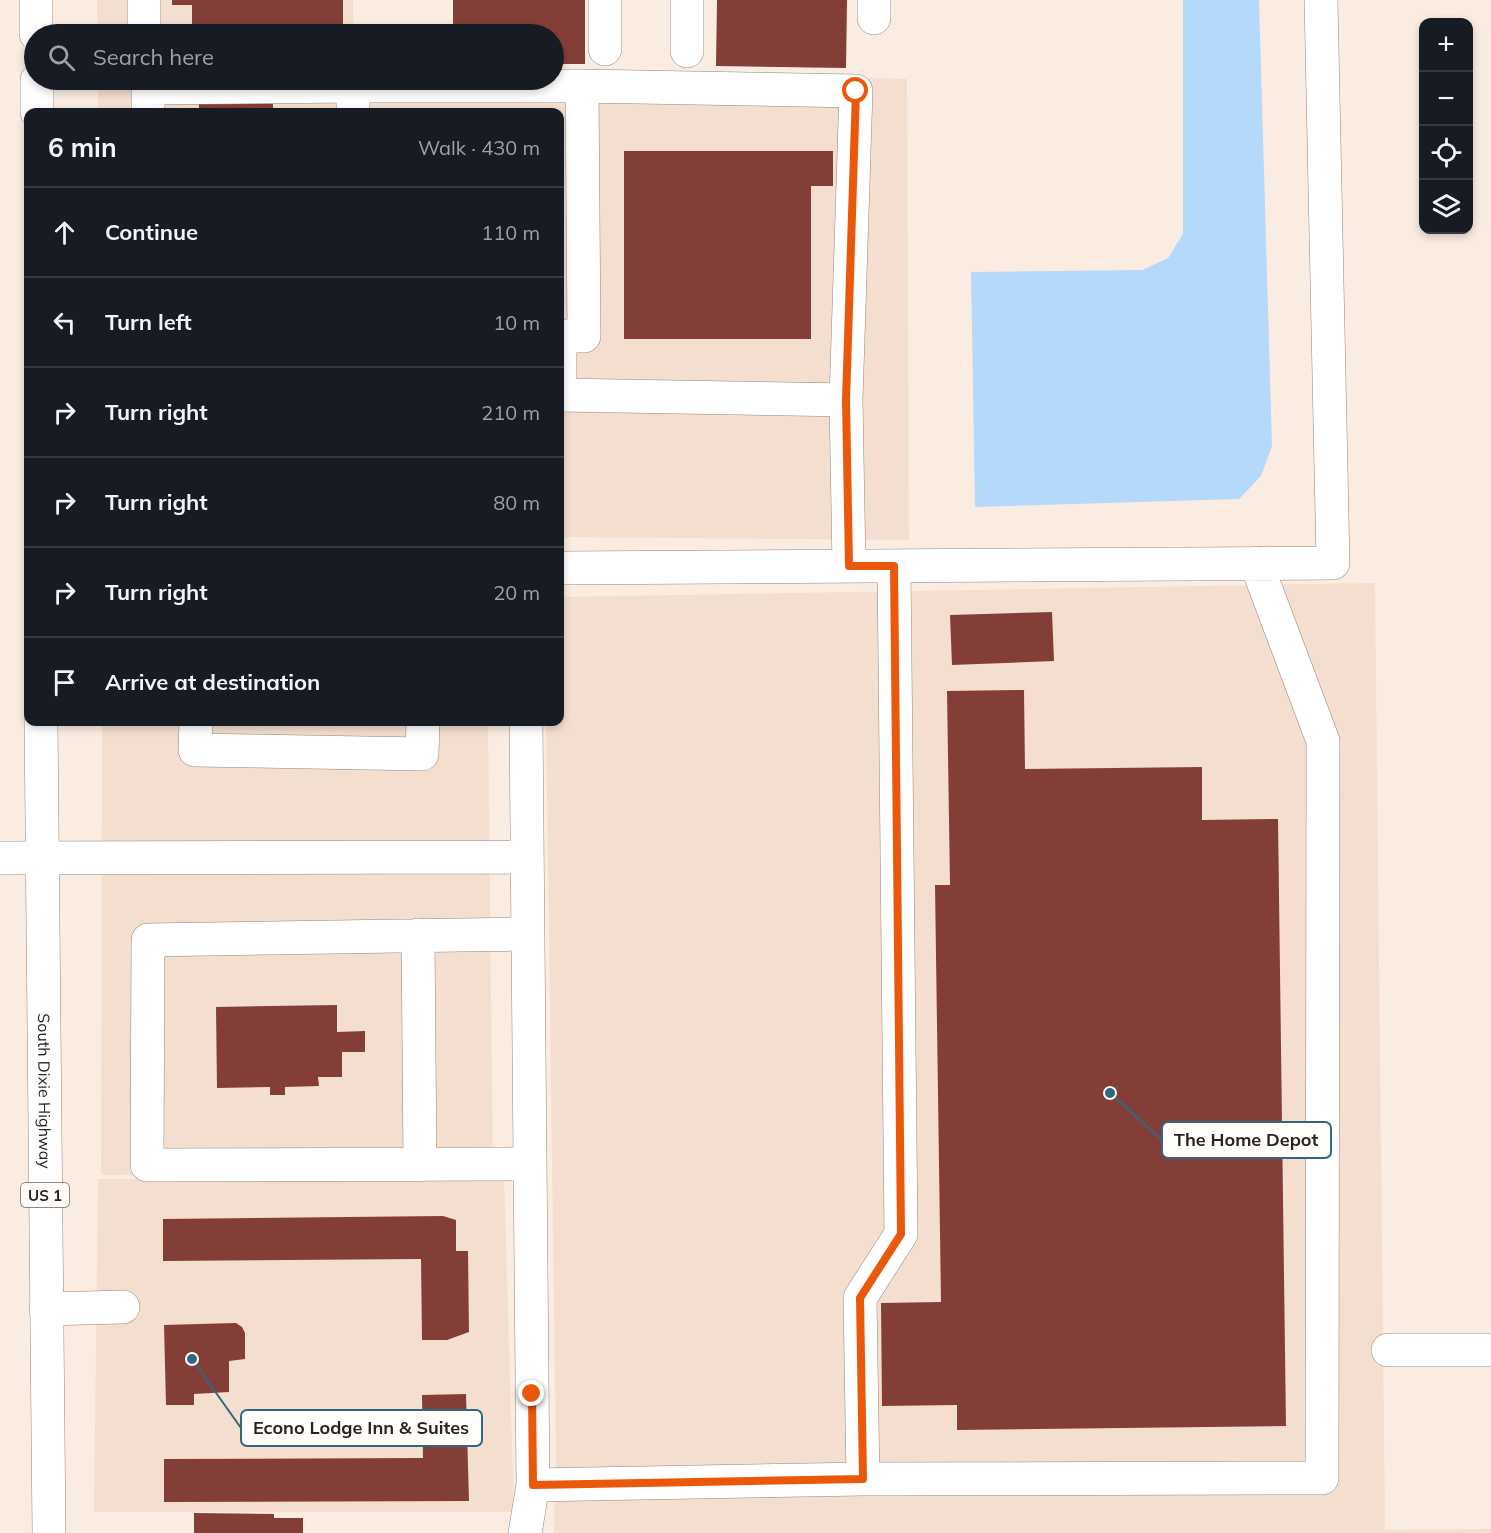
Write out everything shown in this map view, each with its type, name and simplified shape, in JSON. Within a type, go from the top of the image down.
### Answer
[{"type":"main road","points":[[36,0],[36,24]]},
{"type":"main road","points":[[144,0],[144,24]]},
{"type":"main road","points":[[604,49],[605,0]]},
{"type":"main road","points":[[687,0],[687,51]]},
{"type":"main road","points":[[564,568],[1333,563],[1322,0]]},
{"type":"main road","points":[[564,336],[584,336],[582,86]]},
{"type":"main road","points":[[564,87],[856,91],[846,400],[849,566]]},
{"type":"main road","points":[[37,90],[37,108]]},
{"type":"main road","points":[[148,90],[148,108]]},
{"type":"main road","points":[[182,90],[353,100],[517,90]]},
{"type":"main road","points":[[564,395],[846,400]]},
{"type":"main road","points":[[533,1485],[863,1479],[1322,1478],[1323,741],[1256,563]]},
{"type":"main road","points":[[863,1479],[860,1298],[901,1234],[894,566]]},
{"type":"main road","name":"South Dixie Highway","points":[[42,726],[49,1533]]},
{"type":"main road","points":[[196,726],[195,750],[422,754],[423,726]]},
{"type":"main road","points":[[525,1533],[533,1485],[526,726]]},
{"type":"main road","points":[[0,858],[527,857]]},
{"type":"main road","points":[[528,934],[148,940],[147,1165],[530,1164]]},
{"type":"main road","points":[[418,935],[420,1165]]},
{"type":"main road","points":[[46,1309],[123,1307]]},
{"type":"main road","points":[[1388,1350],[1491,1350]]},
{"type":"shaded area","points":[[97,0],[353,0],[353,24],[97,24]]},
{"type":"shaded area","points":[[564,71],[907,79],[909,540],[564,537],[564,108],[98,108],[98,90],[564,90]]},
{"type":"shaded area","points":[[1375,583],[1385,1530],[1491,1529],[1491,1533],[554,1533],[556,1456],[546,726],[564,726],[564,597]]},
{"type":"shaded area","points":[[102,726],[488,726],[493,1173],[101,1175]]},
{"type":"shaded area","points":[[504,1177],[514,1512],[94,1512],[98,1179]]},
{"type":"water","points":[[1183,0],[1259,0],[1272,446],[1261,476],[1239,499],[975,507],[971,272],[1142,270],[1168,258],[1183,234]]},
{"type":"building","points":[[172,0],[343,0],[343,24],[192,24],[192,5],[172,5]]},
{"type":"building","points":[[453,0],[585,0],[585,64],[564,64],[564,24],[453,24]]},
{"type":"building","points":[[717,0],[847,0],[846,68],[716,66]]},
{"type":"building","points":[[199,97],[273,98],[273,108],[199,108]]},
{"type":"building","points":[[624,151],[833,151],[833,186],[811,186],[811,339],[624,339]]},
{"type":"building","points":[[1052,612],[1054,661],[952,665],[950,615]]},
{"type":"building","points":[[1024,690],[1025,769],[1202,767],[1202,820],[1278,819],[1286,1426],[957,1430],[957,1405],[882,1406],[881,1303],[941,1302],[935,885],[950,885],[947,691]]},
{"type":"building","points":[[337,1005],[337,1032],[365,1031],[365,1052],[342,1052],[342,1077],[318,1077],[319,1086],[285,1087],[285,1095],[270,1095],[270,1087],[217,1088],[216,1007]]},
{"type":"building","points":[[443,1216],[456,1220],[456,1251],[468,1251],[469,1332],[447,1340],[422,1340],[421,1259],[163,1261],[163,1219]]},
{"type":"building","points":[[236,1323],[245,1333],[245,1359],[229,1361],[229,1392],[194,1394],[194,1405],[166,1405],[164,1325]]},
{"type":"building","points":[[466,1394],[469,1501],[164,1502],[164,1459],[423,1458],[422,1395]]},
{"type":"building","points":[[194,1513],[274,1514],[274,1518],[303,1518],[303,1533],[194,1533]]},
{"type":"place","name":"The Home Depot","points":[[1110,1093]]},
{"type":"place","name":"Econo Lodge Inn & Suites","points":[[192,1359]]},
{"type":"route","points":[[532,1394],[533,1485],[863,1479],[860,1298],[901,1234],[894,566],[849,566],[846,400],[856,91]]}]
